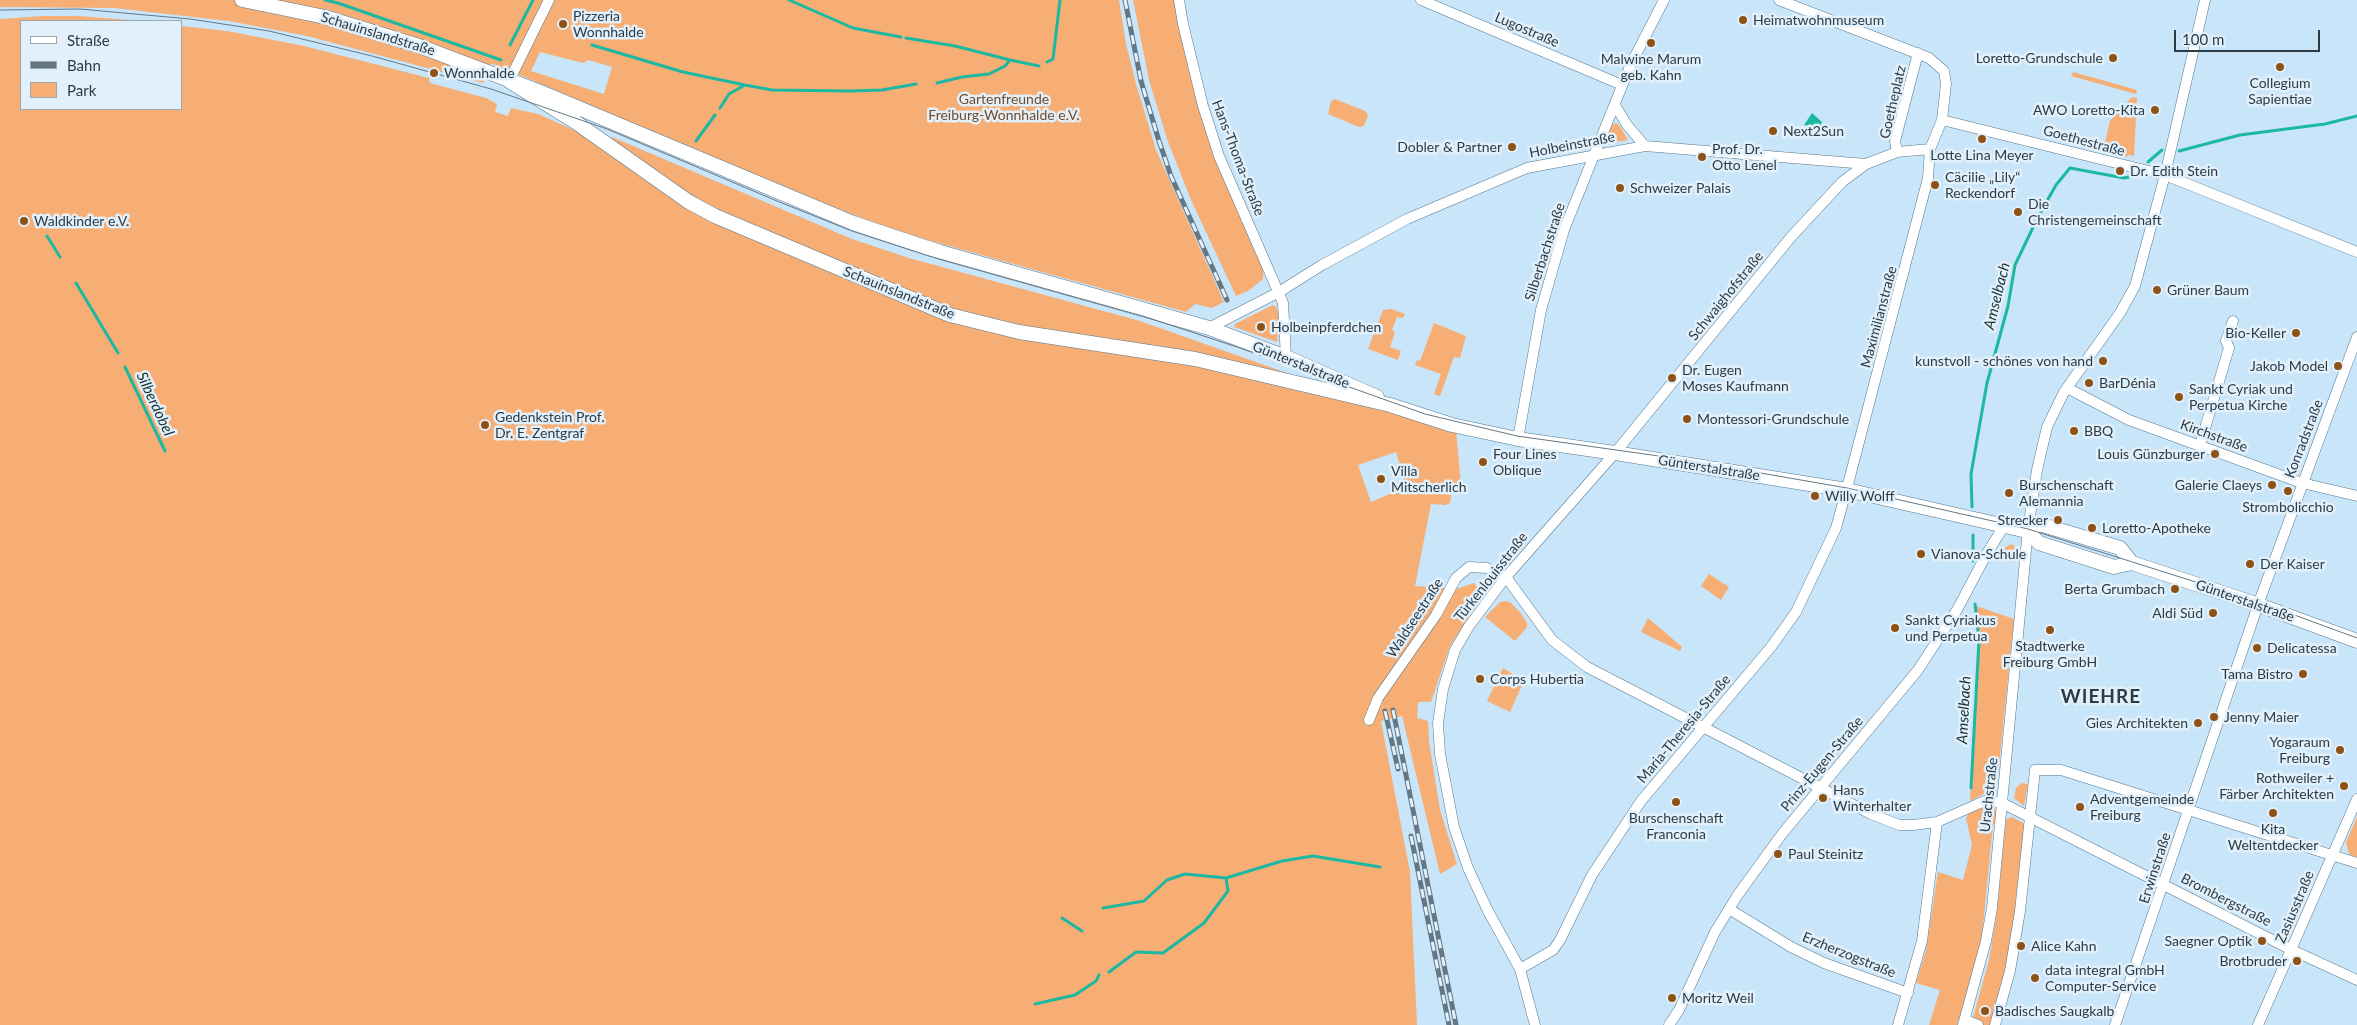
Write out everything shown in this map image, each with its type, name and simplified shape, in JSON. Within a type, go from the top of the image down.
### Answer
[{"type":"main road","name":"Schauinslandstraße","points":[[242,0],[325,17],[419,46],[623,126],[853,223],[940,252],[1209,328]]},
{"type":"main road","name":"Schauinslandstraße","points":[[509,81],[603,142],[689,202],[715,216],[950,315],[1019,332],[1195,359],[1332,392]]},
{"type":"main road","points":[[603,142],[607,129],[623,126]]},
{"type":"main road","name":"Günterstalstraße","points":[[1209,328],[1286,357],[1379,398],[1390,405]]},
{"type":"main road","name":"Günterstalstraße","points":[[1332,392],[1390,405],[1452,425],[1518,439],[1847,490],[2027,531],[2039,524],[2120,548],[2132,563],[2357,640]]},
{"type":"street","points":[[509,81],[549,0]]},
{"type":"street","name":"Hans-Thoma-Straße","points":[[1179,0],[1203,106],[1219,156],[1279,292]]},
{"type":"street","name":"Lugostraße","points":[[1421,0],[1622,85]]},
{"type":"street","name":"Silberbachstraße","points":[[1518,439],[1541,310],[1564,230],[1622,85],[1640,44],[1664,0]]},
{"type":"street","points":[[1779,0],[1918,53]]},
{"type":"street","name":"Urachstraße","points":[[1964,1023],[1986,941],[1992,908],[2027,531],[2037,470],[2047,427],[2066,388],[2120,313],[2135,286],[2165,176],[2206,0]]},
{"type":"street","name":"Goetheplatz","points":[[1918,53],[1938,64],[1944,71],[1946,84],[1942,120],[1930,149],[1897,152],[1895,141],[1918,53]]},
{"type":"street","points":[[1615,105],[1627,125],[1644,146]]},
{"type":"street","name":"Goethestraße","points":[[1942,120],[2165,176],[2357,252]]},
{"type":"street","name":"Holbeinstraße","points":[[1209,328],[1279,292],[1373,238],[1440,204],[1526,168],[1644,146],[1866,164],[1897,152]]},
{"type":"street","name":"Maximilianstraße","points":[[1847,490],[1928,178],[1930,149]]},
{"type":"street","name":"Schwaighofstraße","points":[[1615,453],[1791,237],[1842,182],[1866,164]]},
{"type":"street","points":[[1279,292],[1283,303],[1286,357]]},
{"type":"street","points":[[2200,445],[2229,348],[2226,341],[2233,321]]},
{"type":"street","name":"Konradstraße","points":[[2258,606],[2357,338]]},
{"type":"street","name":"Kirchstraße","points":[[2066,388],[2129,420],[2302,483],[2357,496]]},
{"type":"street","name":"Türkenlouisstraße","points":[[1535,1025],[1520,969],[1488,911],[1468,868],[1454,827],[1439,738],[1443,689],[1456,650],[1469,626],[1506,577],[1615,453]]},
{"type":"street","name":"Maria-Theresia-Straße","points":[[1520,969],[1553,950],[1592,875],[1641,800],[1771,647],[1796,612],[1836,528],[1847,490]]},
{"type":"street","name":"Prinz-Eugen-Straße","points":[[1672,1024],[1701,960],[1728,909],[1758,864],[1924,662],[1957,610],[1986,555],[2004,526]]},
{"type":"street","name":"Waldseestraße","points":[[1369,720],[1378,698],[1436,615],[1462,572],[1469,567],[1479,566],[1506,577]]},
{"type":"street","points":[[1506,577],[1542,628],[1569,655],[1588,667],[1702,727],[1872,814],[1899,825],[1936,822],[1987,800],[2002,803]]},
{"type":"street","name":"Erwinstraße","points":[[2115,1025],[2258,606]]},
{"type":"street","points":[[1995,1025],[2010,971],[2020,911],[2035,770],[2061,770],[2357,863]]},
{"type":"street","name":"Zasiusstraße","points":[[2258,1025],[2357,799]]},
{"type":"street","name":"Brombergstraße","points":[[2002,803],[2292,950],[2357,980]]},
{"type":"street","points":[[1898,1025],[1922,941],[1936,822]]},
{"type":"street","name":"Erzherzogstraße","points":[[1728,909],[1791,947],[1824,963],[1908,993]]},
{"type":"street","points":[[1964,1023],[1978,1025]]},
{"type":"green space","name":"Gartenfreunde Freiburg-Wonnhalde e.V.","points":[[0,0],[1119,0],[1126,44],[1156,150],[1224,302],[1212,308],[1195,304],[1186,312],[899,232],[807,197],[496,65],[490,64],[483,83],[307,36],[229,21],[114,8],[0,7]],"holes":[[[540,52],[583,63],[588,60],[612,67],[604,94],[531,71]]]},
{"type":"green space","points":[[1133,0],[1175,0],[1179,27],[1263,267],[1263,279],[1248,291],[1236,296],[1191,200],[1167,139],[1149,80]]},
{"type":"green space","points":[[79,16],[130,20],[20,20],[20,110],[182,110],[182,26],[227,31],[304,46],[429,78],[430,83],[486,98],[497,104],[495,112],[508,116],[511,108],[538,114],[576,131],[599,147],[612,137],[852,239],[909,258],[1140,321],[1332,389],[1456,430],[1461,486],[1452,489],[1450,503],[1445,505],[1431,504],[1415,586],[1456,589],[1474,583],[1483,596],[1450,646],[1431,702],[1418,702],[1417,718],[1428,721],[1429,741],[1440,810],[1457,864],[1440,874],[1402,716],[1381,721],[1410,872],[1417,1025],[0,1025],[0,19]],"holes":[[[1396,452],[1406,487],[1371,502],[1358,465]]]},
{"type":"green space","points":[[2073,72],[2137,90],[2136,94],[2071,76]]},
{"type":"green space","points":[[2132,97],[2137,98],[2134,156],[2128,155],[2127,157],[2103,151],[2110,121]]},
{"type":"green space","points":[[1335,99],[1365,111],[1368,115],[1364,126],[1359,127],[1328,114],[1331,101]]},
{"type":"green space","points":[[1616,123],[1628,140],[1608,143],[1606,139],[1612,125]]},
{"type":"green space","points":[[1273,305],[1280,316],[1277,342],[1234,327],[1235,324]]},
{"type":"green space","points":[[1391,309],[1405,314],[1403,318],[1397,317],[1392,330],[1395,332],[1390,347],[1401,351],[1398,360],[1368,349],[1383,310]]},
{"type":"green space","points":[[1434,323],[1466,336],[1460,358],[1454,357],[1440,396],[1434,394],[1441,374],[1415,365],[1417,360],[1420,361]]},
{"type":"green space","points":[[2010,544],[2015,546],[2013,562],[1998,557]]},
{"type":"green space","points":[[1709,574],[1729,587],[1721,600],[1701,586]]},
{"type":"green space","points":[[1500,602],[1510,602],[1520,612],[1527,623],[1527,627],[1515,641],[1485,617]]},
{"type":"green space","points":[[1976,606],[2014,619],[1998,775],[1994,785],[1982,795],[1970,801],[1978,639]]},
{"type":"green space","points":[[1648,618],[1682,647],[1680,651],[1641,632]]},
{"type":"green space","points":[[1503,668],[1524,681],[1510,712],[1487,701]]},
{"type":"green space","points":[[2022,783],[2028,784],[2024,806],[2014,798],[2016,788]]},
{"type":"green space","points":[[1987,805],[1994,807],[1997,813],[1997,821],[1993,824],[1982,936],[1964,1006],[1957,1025],[1929,1025],[1940,990],[1916,983],[1926,950],[1938,872],[1963,880],[1972,845],[1966,818],[1970,812]]},
{"type":"green space","points":[[2012,817],[2025,824],[2016,917],[2007,971],[1992,1025],[1971,1025],[1989,960],[1997,912],[2006,819]]},
{"type":"green space","points":[[2357,817],[2357,857],[2349,854],[2346,842]]},
{"type":"shaded area","points":[[1812,113],[1822,122],[1820,127],[1804,125]]},
{"type":"waterway","points":[[325,0],[501,60]]},
{"type":"waterway","points":[[510,45],[533,0]]},
{"type":"waterway","points":[[789,0],[853,28],[901,37]]},
{"type":"waterway","points":[[1047,62],[1053,59],[1060,0]]},
{"type":"waterway","points":[[906,38],[955,46],[1010,60]]},
{"type":"waterway","points":[[592,45],[683,72],[745,85]]},
{"type":"waterway","points":[[937,83],[962,77],[989,74],[1005,66],[1010,60],[1039,66]]},
{"type":"waterway","points":[[720,108],[729,94],[745,85],[772,90],[850,91],[882,90],[916,84]]},
{"type":"waterway","points":[[696,141],[715,115]]},
{"type":"waterway","name":"Amselbach","points":[[2179,151],[2240,135],[2325,124],[2357,116]]},
{"type":"waterway","name":"Amselbach","points":[[2148,162],[2162,150]]},
{"type":"waterway","name":"Amselbach","points":[[1972,507],[1971,474],[1987,383],[2008,306],[2015,265],[2038,217],[2056,185],[2070,168],[2124,178],[2134,176]]},
{"type":"waterway","name":"Silberdobel","points":[[47,236],[60,257]]},
{"type":"waterway","name":"Silberdobel","points":[[76,283],[118,353]]},
{"type":"waterway","name":"Silberdobel","points":[[125,367],[165,451]]},
{"type":"waterway","name":"Amselbach","points":[[1973,535],[1973,561]]},
{"type":"waterway","name":"Amselbach","points":[[1971,788],[1979,640],[1975,604]]},
{"type":"waterway","points":[[1103,908],[1144,901],[1167,880],[1185,874],[1226,878],[1282,861],[1313,856],[1380,867]]},
{"type":"waterway","points":[[1109,972],[1136,952],[1163,953],[1204,923],[1228,891],[1226,878]]},
{"type":"waterway","points":[[1062,918],[1082,931]]},
{"type":"waterway","points":[[1035,1004],[1075,995],[1096,981],[1099,975]]},
{"type":"tram line","points":[[0,10],[80,9],[190,19],[269,31],[372,56],[491,89],[607,129],[852,231],[929,256],[1146,317],[1240,348],[1425,414],[1517,436],[1680,459],[1847,488],[2028,529],[2259,602],[2357,638]]},
{"type":"railway","points":[[1125,0],[1141,81],[1159,141],[1171,176],[1227,300]]},
{"type":"railway","points":[[1393,710],[1456,1025]]},
{"type":"railway","points":[[1385,711],[1398,769]]},
{"type":"railway","points":[[1411,836],[1449,1025]]},
{"type":"place","name":"Heimatwohnmuseum","points":[[1743,20]]},
{"type":"place","name":"Pizzeria Wonnhalde","points":[[563,24]]},
{"type":"place","name":"Malwine Marum geb. Kahn","points":[[1651,43]]},
{"type":"place","name":"Loretto-Grundschule","points":[[2113,58]]},
{"type":"place","name":"Collegium Sapientiae","points":[[2280,67]]},
{"type":"place","name":"Wonnhalde","points":[[434,73]]},
{"type":"place","name":"AWO Loretto-Kita","points":[[2155,110]]},
{"type":"place","name":"Next2Sun","points":[[1773,131]]},
{"type":"place","name":"Lotte Lina Meyer","points":[[1982,139]]},
{"type":"place","name":"Dobler & Partner","points":[[1512,147]]},
{"type":"place","name":"Prof. Dr. Otto Lenel","points":[[1702,157]]},
{"type":"place","name":"Dr. Edith Stein","points":[[2120,171]]},
{"type":"place","name":"Cäcilie „Lily“ Reckendorf","points":[[1935,185]]},
{"type":"place","name":"Schweizer Palais","points":[[1620,188]]},
{"type":"place","name":"Die Christengemeinschaft","points":[[2018,212]]},
{"type":"place","name":"Waldkinder e.V.","points":[[24,221]]},
{"type":"place","name":"Grüner Baum","points":[[2157,290]]},
{"type":"place","name":"Holbeinpferdchen","points":[[1261,327]]},
{"type":"place","name":"Bio-Keller","points":[[2296,333]]},
{"type":"place","name":"kunstvoll - schönes von hand","points":[[2103,361]]},
{"type":"place","name":"Jakob Model","points":[[2338,366]]},
{"type":"place","name":"Dr. Eugen Moses Kaufmann","points":[[1672,378]]},
{"type":"place","name":"BarDénia","points":[[2089,383]]},
{"type":"place","name":"Sankt Cyriak und Perpetua Kirche","points":[[2179,397]]},
{"type":"place","name":"Montessori-Grundschule","points":[[1687,419]]},
{"type":"place","name":"Gedenkstein Prof. Dr. E. Zentgraf","points":[[485,425]]},
{"type":"place","name":"BBQ","points":[[2074,431]]},
{"type":"place","name":"Louis Günzburger","points":[[2215,454]]},
{"type":"place","name":"Four Lines Oblique","points":[[1483,462]]},
{"type":"place","name":"Villa Mitscherlich","points":[[1381,479]]},
{"type":"place","name":"Galerie Claeys","points":[[2272,485]]},
{"type":"place","name":"Strombolicchio","points":[[2288,491]]},
{"type":"place","name":"Burschenschaft Alemannia","points":[[2009,493]]},
{"type":"place","name":"Willy Wolff","points":[[1815,496]]},
{"type":"place","name":"Strecker","points":[[2058,520]]},
{"type":"place","name":"Loretto-Apotheke","points":[[2092,528]]},
{"type":"place","name":"Vianova-Schule","points":[[1921,554]]},
{"type":"place","name":"Der Kaiser","points":[[2250,564]]},
{"type":"place","name":"Berta Grumbach","points":[[2175,589]]},
{"type":"place","name":"Aldi Süd","points":[[2213,613]]},
{"type":"place","name":"Sankt Cyriakus und Perpetua","points":[[1895,628]]},
{"type":"place","name":"Stadtwerke Freiburg GmbH","points":[[2050,630]]},
{"type":"place","name":"Delicatessa","points":[[2257,648]]},
{"type":"place","name":"Tama Bistro","points":[[2303,674]]},
{"type":"place","name":"Corps Hubertia","points":[[1480,679]]},
{"type":"place","name":"Jenny Maier","points":[[2214,717]]},
{"type":"place","name":"Gies Architekten","points":[[2198,723]]},
{"type":"place","name":"Yogaraum Freiburg","points":[[2340,750]]},
{"type":"place","name":"Rothweiler + Färber Architekten","points":[[2344,786]]},
{"type":"place","name":"Hans Winterhalter","points":[[1823,798]]},
{"type":"place","name":"Burschenschaft Franconia","points":[[1676,802]]},
{"type":"place","name":"Adventgemeinde Freiburg","points":[[2080,807]]},
{"type":"place","name":"Kita Weltentdecker","points":[[2273,813]]},
{"type":"place","name":"Paul Steinitz","points":[[1778,854]]},
{"type":"place","name":"Saegner Optik","points":[[2262,941]]},
{"type":"place","name":"Alice Kahn","points":[[2021,946]]},
{"type":"place","name":"Brotbruder","points":[[2297,961]]},
{"type":"place","name":"data integral GmbH Computer-Service","points":[[2035,978]]},
{"type":"place","name":"Moritz Weil","points":[[1672,998]]},
{"type":"place","name":"Badisches Saugkalb","points":[[1985,1011]]},
{"type":"district","name":"WIEHRE","points":[[2101,697]]}]
